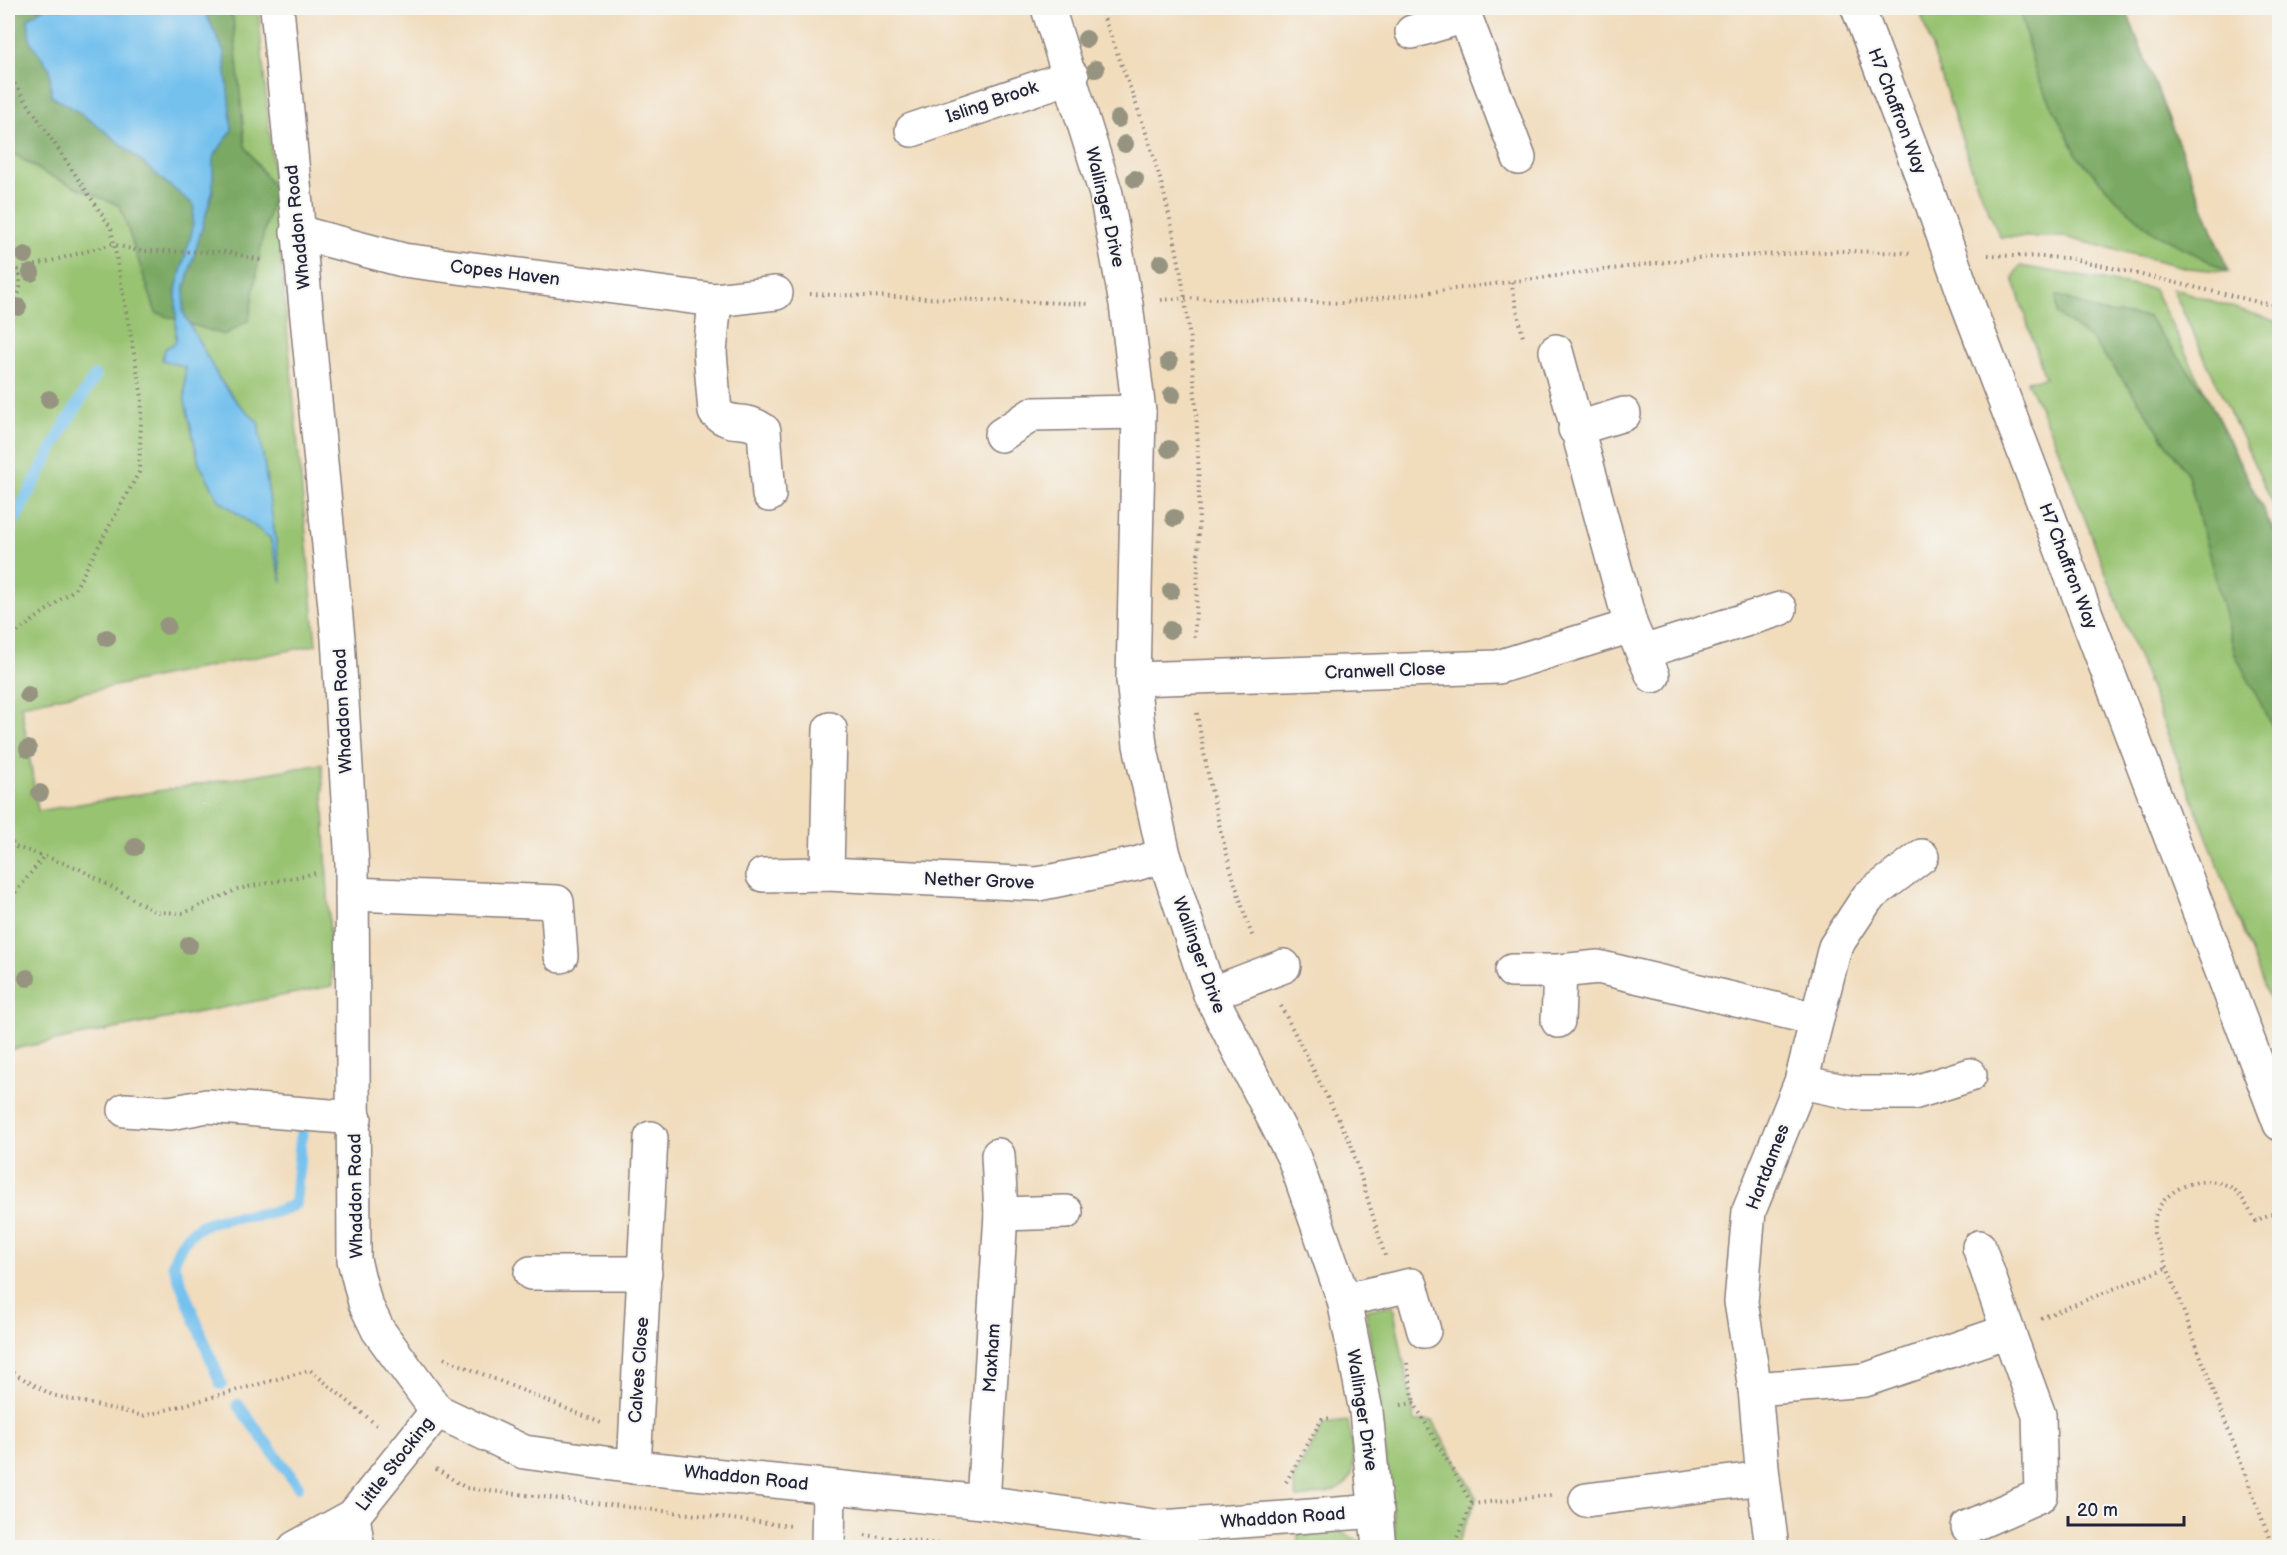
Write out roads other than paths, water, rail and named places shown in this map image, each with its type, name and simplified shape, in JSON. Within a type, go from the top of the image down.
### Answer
[{"type":"street","name":"Whaddon Road","points":[[277,8],[338,638],[352,879],[354,1260],[365,1303],[378,1330],[437,1411],[524,1452],[634,1452],[829,1487],[983,1502],[1160,1537],[1377,1511]]},
{"type":"street","name":"Wallinger Drive","points":[[1048,8],[1072,76],[1106,194],[1126,304],[1139,412],[1134,679],[1140,745],[1164,855],[1210,994],[1294,1158],[1344,1300],[1366,1411],[1379,1548]]},
{"type":"street","name":"H7 Chaffron Way","points":[[1858,8],[1964,294],[2280,1124]]},
{"type":"street","points":[[1412,32],[1463,12],[1520,158]]},
{"type":"street","name":"Isling Brook","points":[[912,130],[1072,76]]},
{"type":"street","name":"Copes Haven","points":[[297,232],[403,260],[715,300],[776,293]]},
{"type":"street","points":[[715,300],[710,352],[715,412],[725,421],[753,422],[764,431],[769,495]]},
{"type":"street","points":[[1556,351],[1575,429],[1642,651]]},
{"type":"street","points":[[1000,435],[1033,414],[1139,412]]},
{"type":"street","points":[[1575,429],[1624,414]]},
{"type":"street","name":"Cranwell Close","points":[[1134,679],[1498,668],[1642,651],[1780,609]]},
{"type":"street","points":[[827,874],[830,729]]},
{"type":"street","name":"Nether Grove","points":[[763,875],[827,874],[1038,884],[1136,864],[1164,855]]},
{"type":"street","name":"Hartdames","points":[[1772,1548],[1755,1389],[1741,1302],[1749,1210],[1801,1082],[1835,947],[1868,897],[1922,856]]},
{"type":"street","points":[[352,879],[557,902],[561,956]]},
{"type":"street","points":[[1210,994],[1284,966]]},
{"type":"street","points":[[1512,971],[1560,971],[1598,967],[1816,1019]]},
{"type":"street","points":[[1558,1021],[1560,971]]},
{"type":"street","points":[[1801,1082],[1853,1092],[1913,1093],[1970,1075]]},
{"type":"street","points":[[124,1110],[170,1113],[207,1107],[355,1118]]},
{"type":"street","name":"Calves Close","points":[[634,1452],[651,1138]]},
{"type":"street","name":"Maxham","points":[[983,1502],[1001,1214],[999,1155]]},
{"type":"street","points":[[1001,1214],[1066,1212]]},
{"type":"street","points":[[1968,1527],[2041,1495],[2039,1415],[1979,1247]]},
{"type":"street","points":[[531,1273],[645,1273]]},
{"type":"street","points":[[1344,1300],[1411,1285],[1424,1331]]},
{"type":"street","points":[[1755,1389],[1864,1380],[2008,1331]]},
{"type":"street","name":"Little Stocking","points":[[295,1548],[355,1532],[437,1411]]},
{"type":"street","points":[[1590,1500],[1763,1478]]},
{"type":"street","points":[[828,1548],[829,1487]]},
{"type":"water","points":[[43,8],[203,8],[224,52],[232,130],[213,158],[213,190],[185,287],[183,312],[220,380],[237,402],[258,422],[282,582],[270,538],[219,500],[199,463],[185,401],[185,367],[162,360],[165,349],[176,342],[176,289],[192,231],[194,205],[107,133],[71,107],[51,96],[50,69],[30,41],[28,19]]},
{"type":"waterway","points":[[8,532],[66,423],[95,376]]},
{"type":"waterway","points":[[221,1384],[173,1264],[182,1243],[194,1230],[209,1223],[259,1215],[295,1204],[302,1127]]},
{"type":"waterway","points":[[238,1405],[298,1486]]}]
